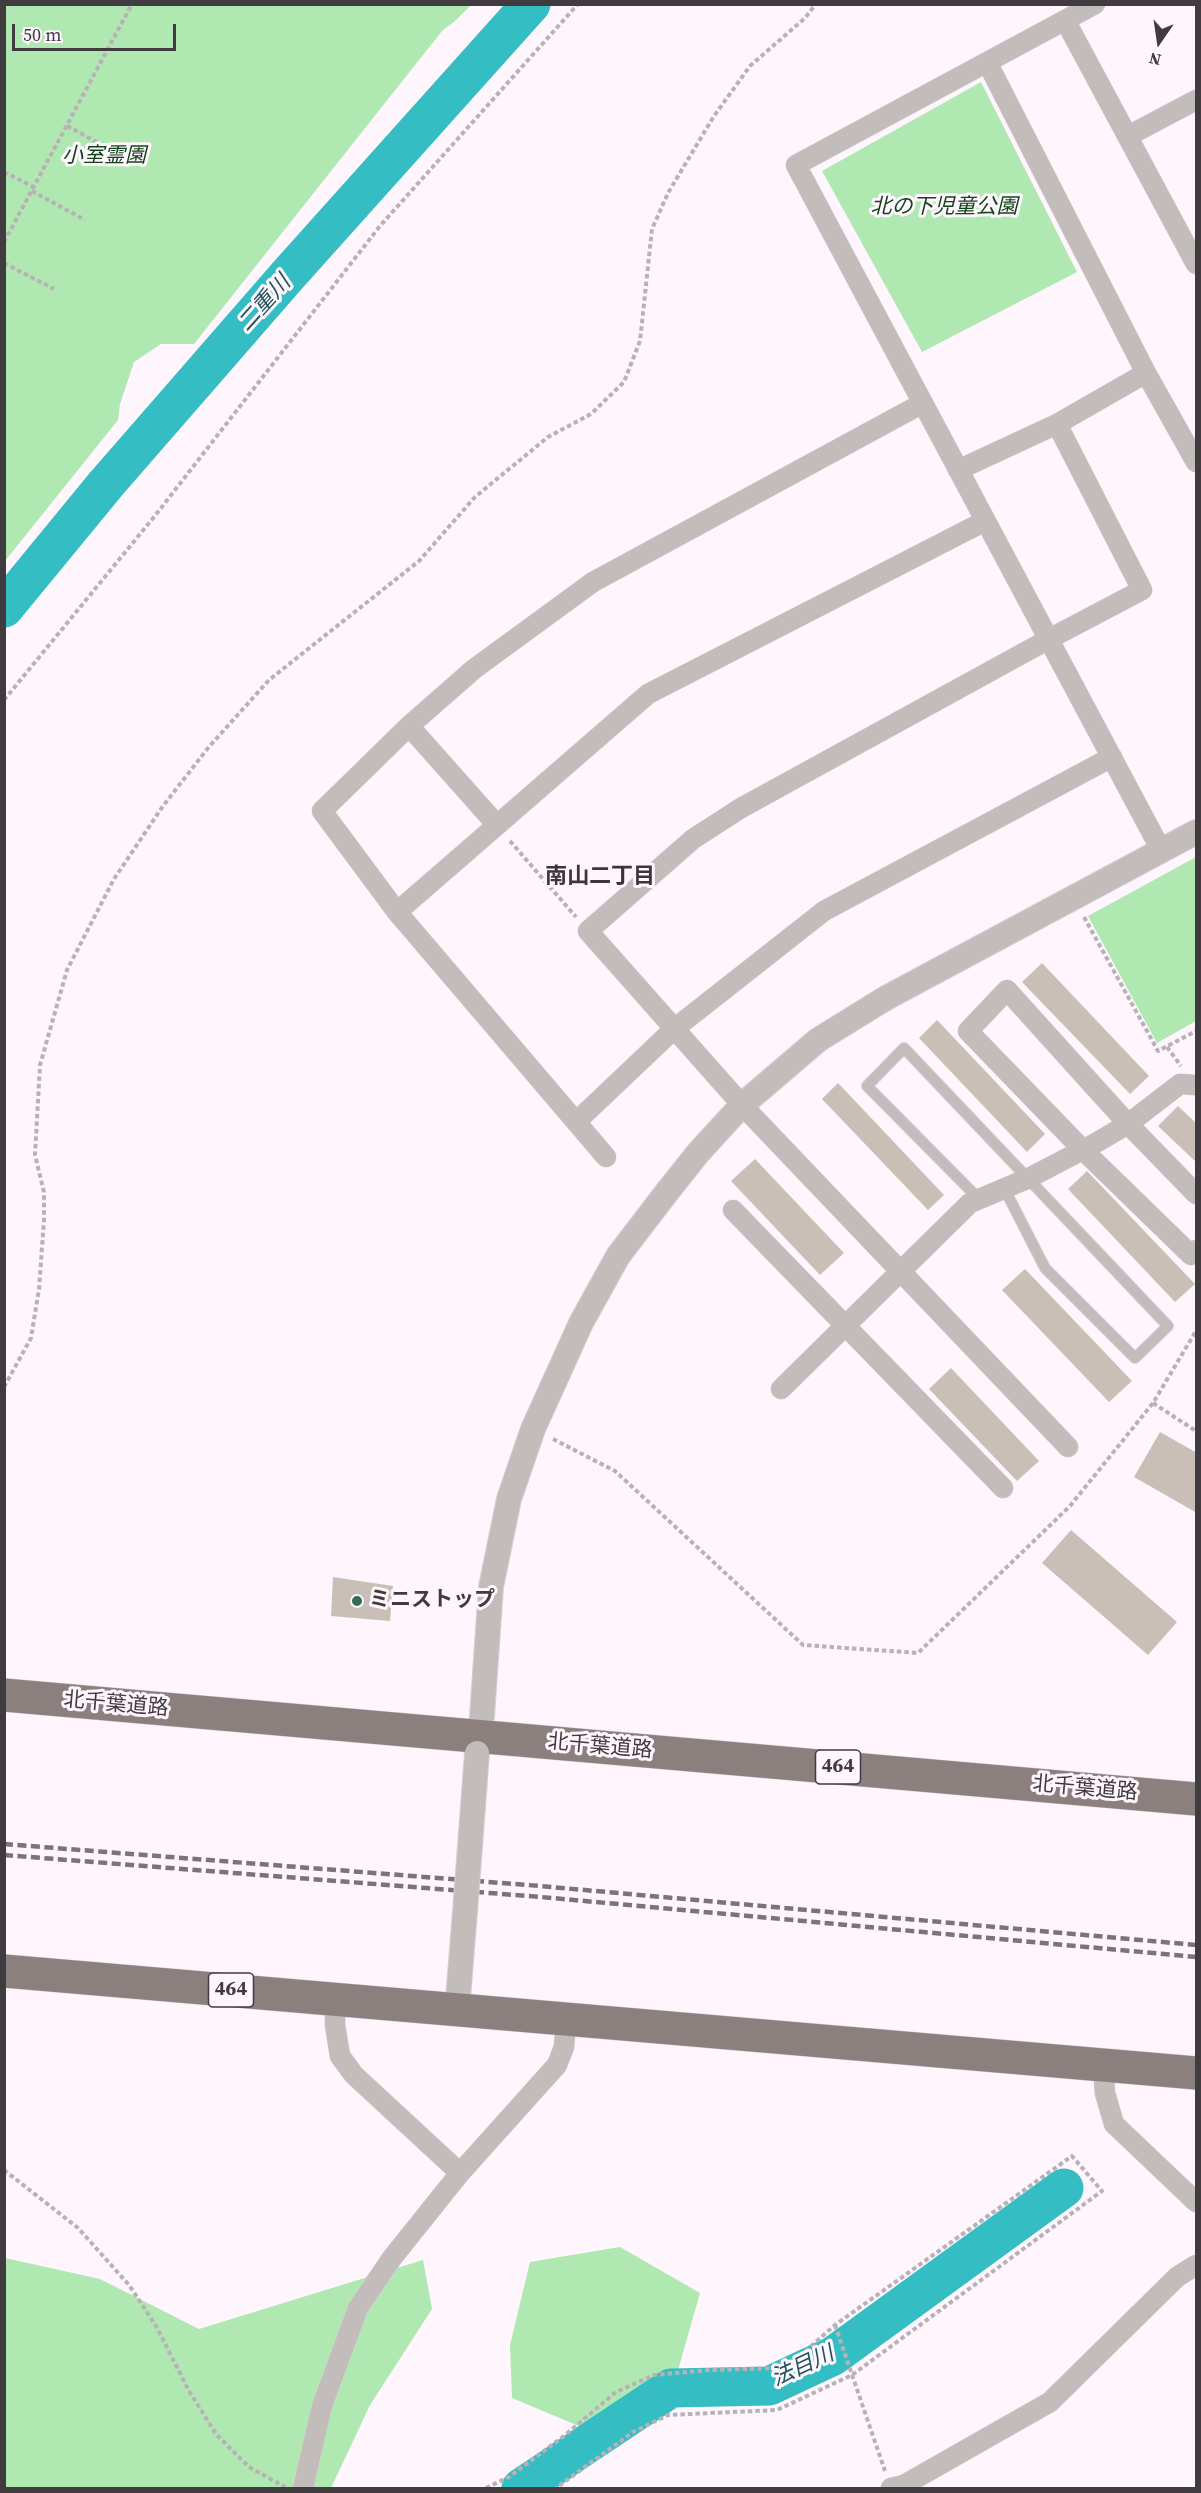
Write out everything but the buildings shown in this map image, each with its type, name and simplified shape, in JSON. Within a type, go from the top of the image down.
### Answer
[{"type":"highway","name":"北千葉道路","points":[[14,1696],[478,1744],[1197,1798]]},
{"type":"highway","name":"464","points":[[4,1971],[335,1999],[458,2000],[566,2020],[1197,2073]]},
{"type":"street","points":[[1095,4],[796,165],[1161,850]]},
{"type":"street","points":[[1065,20],[1196,259]]},
{"type":"street","points":[[987,62],[1146,373],[1197,462]]},
{"type":"street","points":[[1128,136],[1197,100]]},
{"type":"street","points":[[958,470],[1057,424],[1146,373]]},
{"type":"street","points":[[606,1157],[397,912],[322,811],[409,726],[474,669],[593,582],[923,403]]},
{"type":"street","points":[[1057,424],[1142,590],[741,808],[693,839],[588,931],[742,1105],[1068,1447]]},
{"type":"street","points":[[397,912],[648,694],[985,521]]},
{"type":"street","points":[[409,726],[497,825]]},
{"type":"street","points":[[576,1122],[674,1029],[824,911],[1112,757]]},
{"type":"street","points":[[458,2000],[491,1587],[508,1499],[533,1429],[581,1323],[618,1256],[698,1153],[742,1105],[818,1040],[886,998],[1197,832]]},
{"type":"street","points":[[1197,1194],[1128,1124],[1007,990],[968,1031],[1083,1150],[1191,1255],[1197,1250]]},
{"type":"street","points":[[781,1389],[898,1271],[970,1203],[1029,1178],[1083,1150],[1128,1124],[1180,1084],[1197,1084]]},
{"type":"street","points":[[733,1210],[1003,1488]]},
{"type":"street","points":[[335,1999],[335,2025],[340,2056],[354,2075],[460,2173]]},
{"type":"street","points":[[303,2488],[322,2406],[358,2308],[392,2258],[460,2173],[557,2065],[564,2047],[566,2020]]},
{"type":"street","points":[[1103,2065],[1105,2093],[1114,2124],[1197,2202]]},
{"type":"street","points":[[889,2483],[922,2475],[1050,2402],[1177,2277],[1197,2265]]},
{"type":"lane","points":[[979,1199],[867,1086],[904,1048],[1168,1326],[1135,1358],[1045,1268],[1004,1188]]},
{"type":"path","points":[[4,242],[132,4]]},
{"type":"path","points":[[4,700],[154,517],[380,226],[578,4]]},
{"type":"path","points":[[4,1387],[32,1338],[39,1289],[44,1220],[44,1192],[35,1155],[40,1065],[67,970],[114,879],[163,806],[201,756],[269,680],[419,561],[475,497],[548,437],[591,414],[624,382],[640,341],[652,229],[668,193],[714,116],[750,66],[805,18],[816,4]]},
{"type":"path","points":[[67,126],[121,155]]},
{"type":"path","points":[[4,172],[85,220]]},
{"type":"path","points":[[4,263],[54,290]]},
{"type":"path","points":[[497,825],[588,931]]},
{"type":"path","points":[[1073,897],[1158,1051],[1197,1031]]},
{"type":"path","points":[[533,1429],[615,1471],[802,1645],[918,1653],[1070,1506],[1153,1403],[1197,1330]]},
{"type":"path","points":[[1153,1403],[1197,1431]]},
{"type":"path","points":[[486,2488],[509,2477],[564,2436],[616,2392],[654,2375],[709,2370],[777,2368],[798,2358],[835,2325],[1072,2156],[1102,2191],[852,2375],[777,2410],[668,2415],[633,2432],[556,2488]]},
{"type":"path","points":[[4,2170],[78,2228],[129,2285],[156,2326],[189,2391],[216,2434],[249,2467],[288,2488]]},
{"type":"path","points":[[835,2325],[889,2483]]},
{"type":"green space","name":"小室霊園","points":[[5,4],[471,5],[442,31],[194,344],[161,344],[134,362],[120,404],[118,420],[5,561]]},
{"type":"green space","name":"北の下児童公園","points":[[981,82],[1077,272],[922,352],[822,171]]},
{"type":"green space","points":[[1196,857],[1196,1021],[1157,1043],[1088,916]]},
{"type":"green space","points":[[620,2247],[700,2293],[678,2370],[586,2429],[512,2398],[510,2345],[530,2262]]},
{"type":"green space","points":[[5,2258],[100,2279],[199,2329],[423,2260],[432,2309],[370,2405],[331,2488],[5,2488]]},
{"type":"waterway","name":"二重川","points":[[4,608],[106,484],[288,275],[531,4]]},
{"type":"waterway","name":"法目川","points":[[521,2488],[671,2388],[769,2386],[833,2356],[1064,2188]]},
{"type":"railway","points":[[4,1844],[540,1886],[1196,1945]]},
{"type":"railway","points":[[4,1855],[541,1897],[1196,1957]]},
{"type":"place","name":"ミニストップ","points":[[357,1601]]},
{"type":"district","name":"南山二丁目","points":[[600,877]]}]
